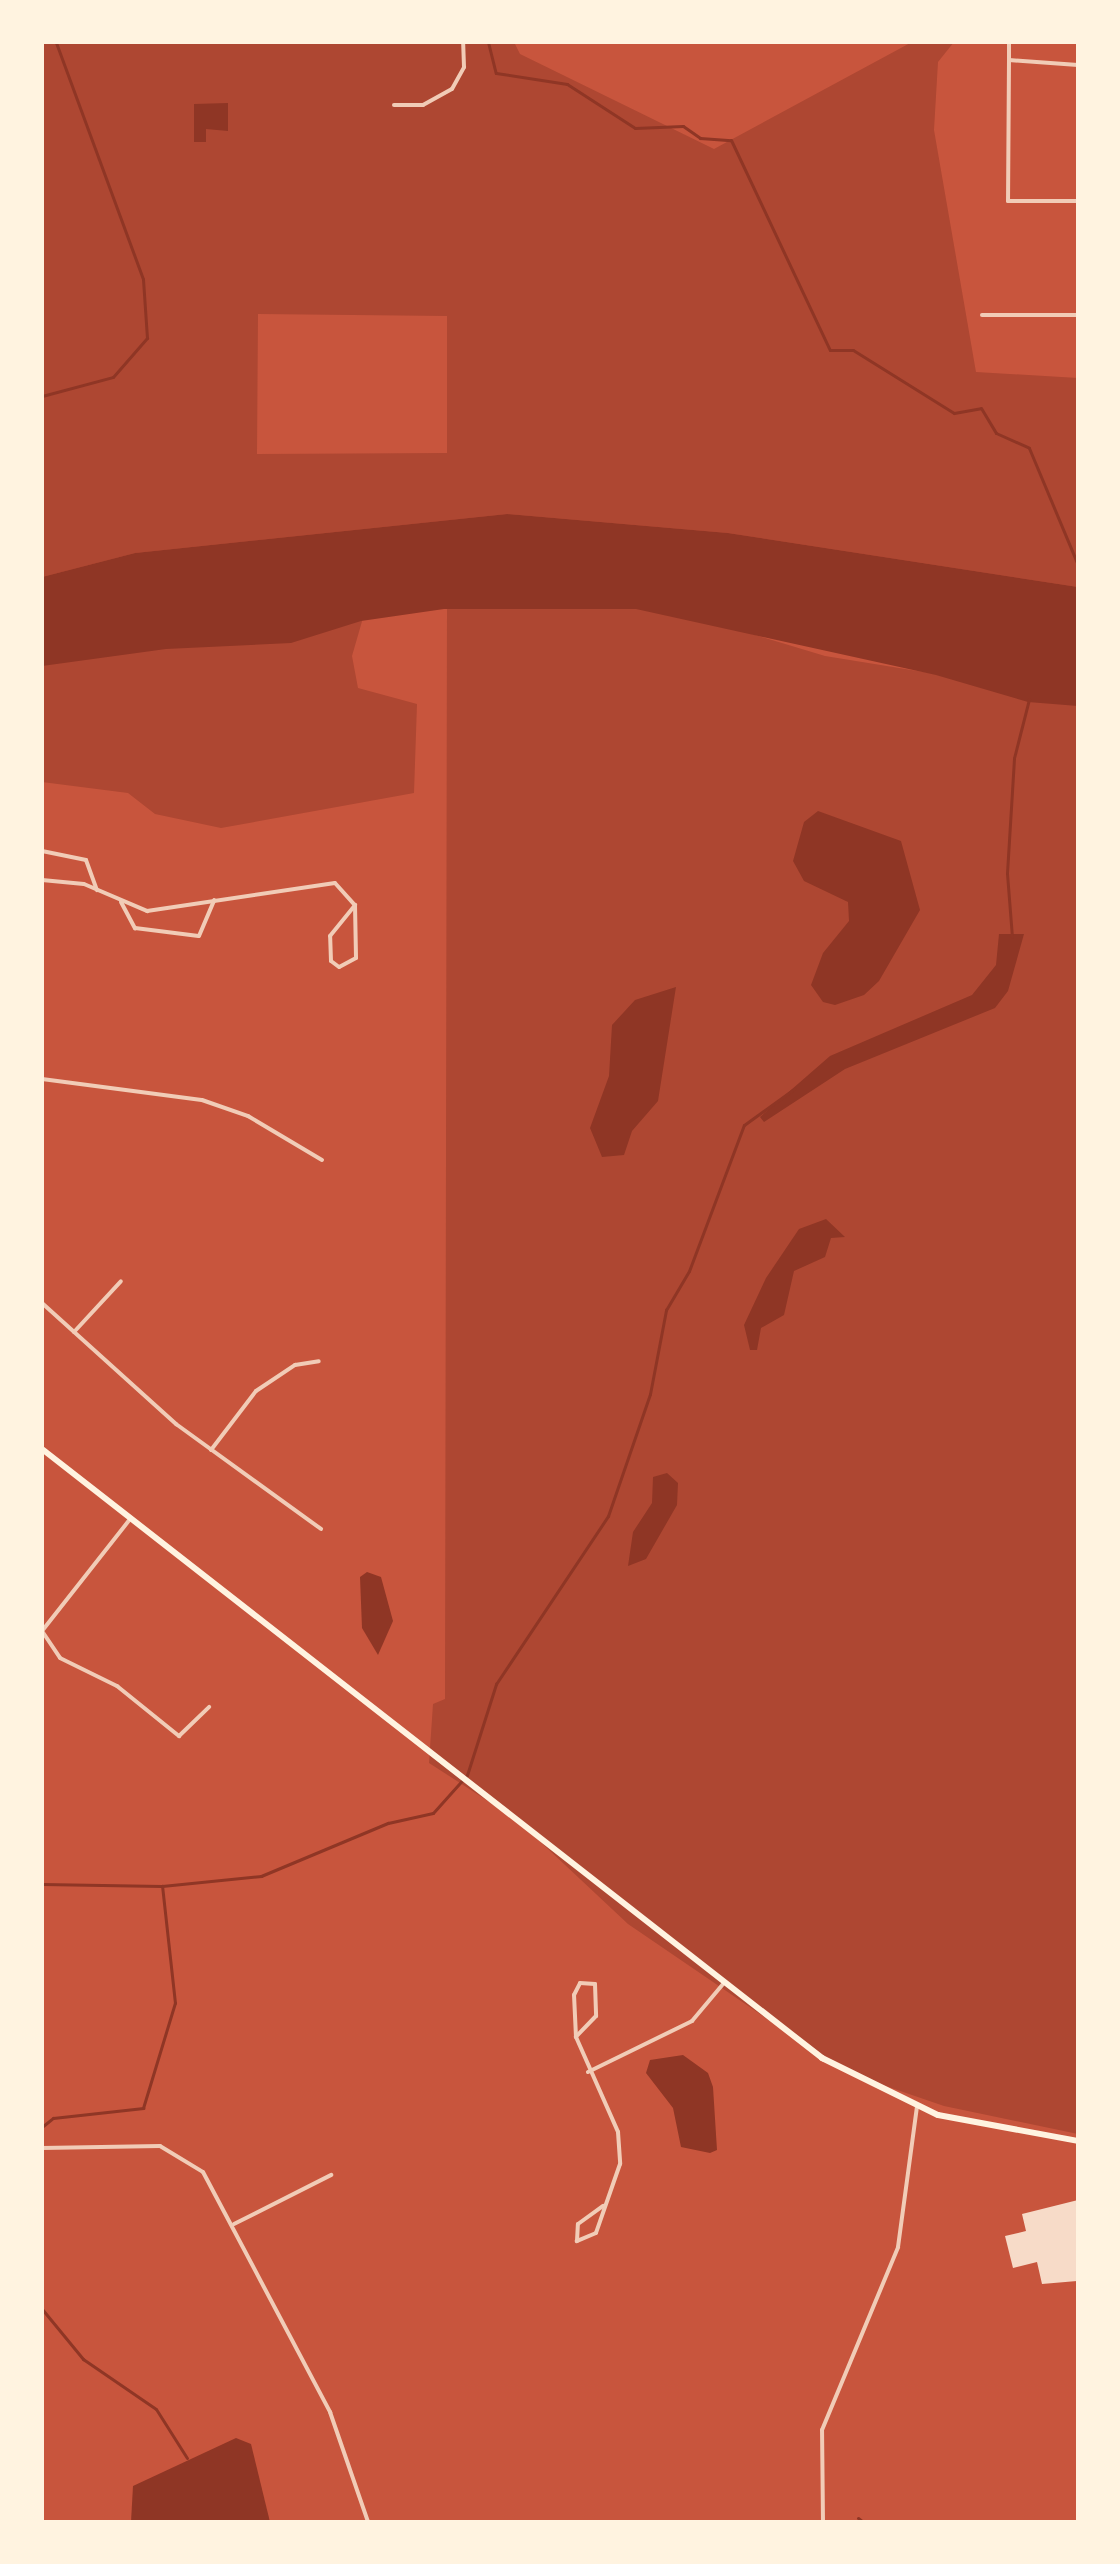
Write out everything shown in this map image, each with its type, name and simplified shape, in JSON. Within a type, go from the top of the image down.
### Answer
[{"type":"main road","points":[[42,1449],[436,1762],[822,2058],[917,2106],[994,2129],[1078,2141]]},
{"type":"street","points":[[394,105],[423,105],[452,89],[464,67],[463,42]]},
{"type":"street","points":[[1009,42],[1008,201],[1078,201]]},
{"type":"street","points":[[1009,60],[1078,65]]},
{"type":"street","points":[[982,315],[1078,315]]},
{"type":"street","points":[[42,851],[86,860],[97,890]]},
{"type":"street","points":[[42,880],[97,890],[147,911],[335,883],[355,905],[356,958],[339,967],[331,961],[330,936],[355,905]]},
{"type":"street","points":[[120,900],[135,928],[199,936],[214,900]]},
{"type":"street","points":[[42,1079],[202,1100],[248,1116],[322,1160]]},
{"type":"street","points":[[74,1332],[121,1281]]},
{"type":"street","points":[[42,1303],[211,1450],[321,1529]]},
{"type":"street","points":[[211,1450],[256,1391],[295,1365],[319,1361]]},
{"type":"street","points":[[131,1518],[42,1631],[60,1658],[117,1686],[179,1736],[209,1707]]},
{"type":"street","points":[[576,2037],[596,2016],[595,1984],[580,1983],[574,1995],[576,2037],[621,2145],[616,2184],[603,2206],[591,2239],[577,2241],[578,2224],[603,2206]]},
{"type":"street","points":[[588,2072],[692,2021],[723,1984]]},
{"type":"street","points":[[823,2522],[822,2430],[898,2247],[917,2106]]},
{"type":"street","points":[[42,2148],[169,2148],[203,2172],[234,2224],[330,2412],[368,2522]]},
{"type":"street","points":[[234,2224],[331,2175]]},
{"type":"shaded area","points":[[42,42],[514,42],[520,54],[714,149],[912,42],[954,42],[938,62],[934,130],[976,372],[1078,378],[1078,587],[728,533],[507,514],[135,553],[42,577]],"holes":[[[258,314],[447,316],[447,453],[257,454]]]},
{"type":"shaded area","points":[[228,103],[228,131],[206,129],[206,142],[194,142],[194,104]]},
{"type":"shaded area","points":[[507,514],[728,533],[1078,587],[1078,706],[1028,702],[936,675],[636,609],[444,609],[361,621],[291,643],[166,649],[42,666],[42,577],[135,553]]},
{"type":"shaded area","points":[[447,600],[659,606],[825,656],[1078,697],[1078,2134],[944,2106],[845,2072],[628,1924],[516,1819],[429,1763],[433,1704],[445,1699]]},
{"type":"shaded area","points":[[365,611],[352,656],[358,688],[417,704],[414,793],[221,828],[155,814],[128,793],[42,782],[42,652]]},
{"type":"shaded area","points":[[818,811],[901,841],[920,910],[879,981],[864,995],[835,1005],[823,1002],[811,985],[823,953],[849,921],[848,902],[804,881],[793,861],[804,822]]},
{"type":"shaded area","points":[[999,934],[1024,934],[1008,991],[995,1008],[845,1069],[764,1122],[760,1117],[830,1056],[972,995],[996,965]]},
{"type":"shaded area","points":[[676,987],[658,1101],[632,1131],[624,1155],[602,1157],[590,1128],[609,1076],[612,1025],[635,1000]]},
{"type":"shaded area","points":[[826,1219],[845,1237],[831,1238],[825,1257],[794,1271],[784,1315],[761,1328],[757,1350],[750,1350],[744,1325],[766,1278],[799,1229]]},
{"type":"shaded area","points":[[667,1473],[678,1483],[677,1505],[646,1559],[628,1566],[633,1532],[652,1503],[653,1477]]},
{"type":"shaded area","points":[[367,1572],[381,1577],[393,1621],[378,1655],[362,1628],[360,1577]]},
{"type":"shaded area","points":[[683,2055],[708,2073],[713,2087],[717,2150],[710,2153],[681,2147],[673,2108],[646,2073],[650,2060]]},
{"type":"shaded area","points":[[236,2438],[251,2444],[270,2522],[131,2522],[133,2486]]},
{"type":"building","points":[[1078,2200],[1077,2281],[1042,2284],[1037,2262],[1013,2268],[1005,2236],[1026,2231],[1022,2214]]},
{"type":"waterway","points":[[42,396],[113,377],[147,338],[143,279],[56,42]]},
{"type":"waterway","points":[[488,42],[496,73],[567,84],[635,128],[683,126],[700,138],[731,140],[830,350],[853,350],[954,413],[981,408],[996,433],[1029,448],[1078,565]]},
{"type":"waterway","points":[[1012,937],[1007,873],[1014,758],[1029,699]]},
{"type":"waterway","points":[[42,1884],[162,1886],[261,1876],[388,1823],[433,1813],[467,1775],[496,1684],[608,1516],[650,1394],[666,1310],[689,1271],[744,1125],[794,1089]]},
{"type":"waterway","points":[[43,2126],[53,2118],[143,2108],[175,2003],[162,1886]]},
{"type":"waterway","points":[[42,2309],[83,2359],[156,2409],[187,2458]]},
{"type":"waterway","points":[[858,2518],[863,2522]]}]
